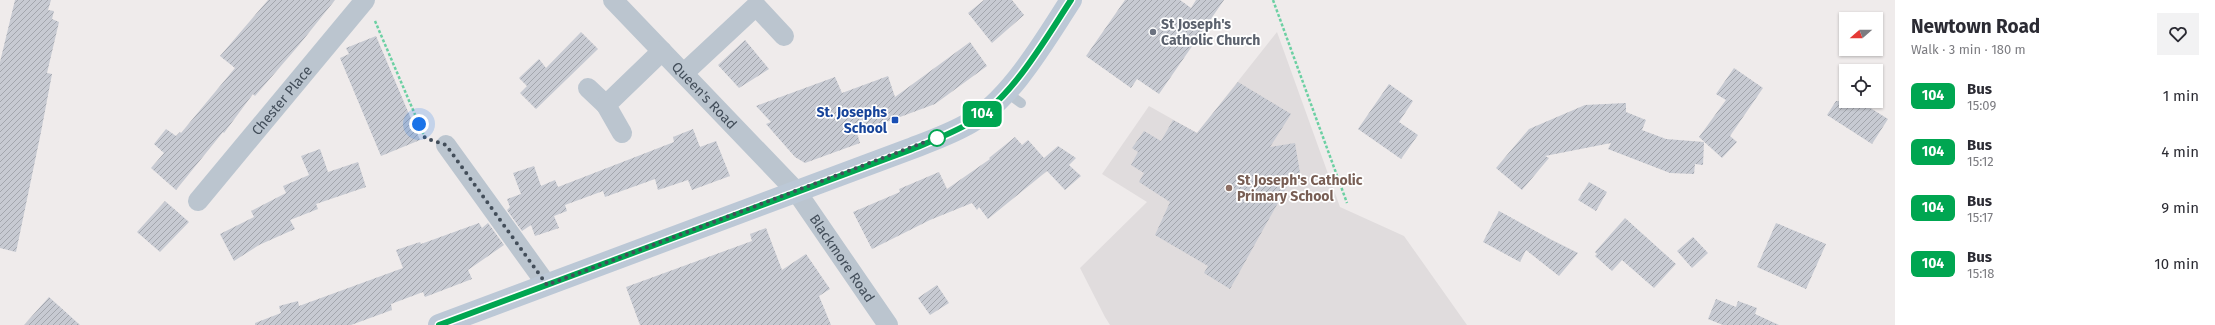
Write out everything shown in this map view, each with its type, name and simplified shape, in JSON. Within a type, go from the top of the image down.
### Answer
[{"type":"main road","points":[[439,325],[796,191],[910,150],[967,125],[997,103],[1014,97],[1037,52],[1071,0]]},
{"type":"street","name":"Chester Place","points":[[198,201],[365,0]]},
{"type":"street","name":"Queen's Road","points":[[613,0],[796,191]]},
{"type":"street","points":[[684,73],[756,6],[784,36]]},
{"type":"street","points":[[606,106],[662,50]]},
{"type":"street","points":[[588,88],[606,106],[622,133]]},
{"type":"street","points":[[446,145],[547,285]]},
{"type":"street","name":"Blackmore Road","points":[[796,191],[888,325]]},
{"type":"path","points":[[365,0],[372,12],[425,138],[446,145]]},
{"type":"path","points":[[1272,0],[1347,203]]},
{"type":"shaded area","name":"St Joseph's Catholic Primary School","points":[[1277,32],[1340,207],[1404,236],[1467,325],[1110,325],[1080,268],[1147,202],[1102,174],[1149,106],[1197,133]]},
{"type":"building","points":[[15,0],[51,0],[48,10],[54,11],[52,19],[59,22],[47,73],[52,74],[16,252],[0,248],[0,62]]},
{"type":"building","points":[[268,0],[335,0],[255,96],[253,94],[224,133],[223,132],[176,190],[151,168],[164,153],[154,144],[166,129],[176,136],[180,132],[181,133],[235,68],[220,56]]},
{"type":"building","points":[[984,0],[1012,0],[1024,15],[992,43],[968,13]]},
{"type":"building","name":"St Joseph's Catholic Church","points":[[1125,0],[1180,0],[1191,8],[1196,0],[1224,0],[1159,94],[1137,79],[1131,88],[1086,56]]},
{"type":"building","points":[[581,32],[598,49],[536,109],[520,93],[527,86],[519,78],[539,59],[546,68]]},
{"type":"building","points":[[376,36],[420,140],[381,156],[340,58],[349,54],[346,48]]},
{"type":"building","points":[[745,40],[769,69],[739,88],[718,65]]},
{"type":"building","points":[[970,42],[987,66],[935,104],[857,133],[860,143],[805,163],[795,157],[766,124],[771,122],[756,106],[835,77],[842,93],[888,76],[895,97]]},
{"type":"building","points":[[1734,68],[1763,88],[1730,136],[1737,142],[1722,158],[1699,137],[1726,100],[1716,94]]},
{"type":"building","points":[[1238,82],[1291,114],[1270,147],[1295,143],[1300,173],[1294,174],[1230,289],[1204,273],[1208,266],[1155,235],[1170,202],[1139,182],[1144,173],[1131,165],[1138,152],[1132,148],[1144,131],[1161,141],[1173,120],[1197,133]]},
{"type":"building","points":[[1389,84],[1413,101],[1399,122],[1418,135],[1401,159],[1358,129]]},
{"type":"building","points":[[1836,101],[1839,101],[1839,108],[1870,108],[1888,119],[1872,144],[1827,115]]},
{"type":"building","points":[[1626,103],[1626,112],[1646,120],[1642,130],[1666,139],[1704,142],[1703,165],[1695,164],[1694,174],[1670,173],[1608,149],[1611,143],[1545,156],[1549,158],[1522,190],[1496,168],[1529,129],[1585,105]]},
{"type":"building","points":[[693,129],[700,147],[716,141],[730,176],[692,190],[688,180],[658,190],[655,179],[605,197],[603,191],[565,205],[567,211],[554,216],[559,228],[535,236],[531,225],[522,231],[507,210],[510,207],[507,199],[521,194],[513,173],[534,166],[541,186],[555,180],[558,187],[674,142],[673,137]]},
{"type":"building","points":[[1015,137],[1022,145],[1028,140],[1044,158],[1058,146],[1076,158],[1069,165],[1081,176],[1065,190],[1047,171],[988,219],[979,207],[977,210],[972,203],[930,220],[872,249],[853,212],[900,192],[899,189],[939,172],[947,189],[990,159],[989,158]]},
{"type":"building","points":[[320,149],[328,172],[358,162],[366,187],[316,204],[318,209],[290,220],[295,229],[259,245],[234,261],[220,234],[254,217],[251,211],[286,193],[283,186],[309,175],[301,156]]},
{"type":"building","points":[[1589,182],[1607,192],[1596,211],[1578,200]]},
{"type":"building","points":[[165,201],[189,222],[160,252],[137,232]]},
{"type":"building","points":[[1499,211],[1578,253],[1559,276],[1526,250],[1520,262],[1483,242]]},
{"type":"building","points":[[1625,218],[1676,264],[1654,288],[1622,260],[1612,271],[1595,256],[1597,254],[1595,252]]},
{"type":"building","points":[[479,223],[482,228],[488,223],[504,245],[468,270],[472,279],[425,297],[423,292],[391,304],[392,310],[351,325],[255,325],[255,323],[281,313],[279,306],[298,301],[299,306],[403,268],[396,250],[420,242],[421,244]]},
{"type":"building","points":[[1776,223],[1826,244],[1806,289],[1757,267]]},
{"type":"building","points":[[766,228],[782,270],[806,254],[830,289],[819,296],[831,325],[640,325],[626,287],[752,241],[750,234]]},
{"type":"building","points":[[1693,237],[1708,253],[1692,268],[1677,251]]},
{"type":"building","points":[[937,285],[949,303],[930,315],[918,298]]},
{"type":"building","points":[[49,297],[80,325],[24,325]]},
{"type":"building","points":[[1716,299],[1736,307],[1738,301],[1757,308],[1755,314],[1779,325],[1723,325],[1708,319]]},
{"type":"bus line","name":"104","points":[[439,325],[796,191],[910,150],[967,125],[997,103],[1037,52],[1071,0]]},
{"type":"place","name":"St Joseph's Catholic Church","points":[[1153,32]]},
{"type":"place","name":"St. Josephs School","points":[[895,120]]},
{"type":"place","name":"St Joseph's Catholic Primary School","points":[[1229,188]]},
{"type":"route","points":[[419,124],[425,138],[446,145],[547,285],[796,191],[910,150],[938,137],[937,138]]}]
